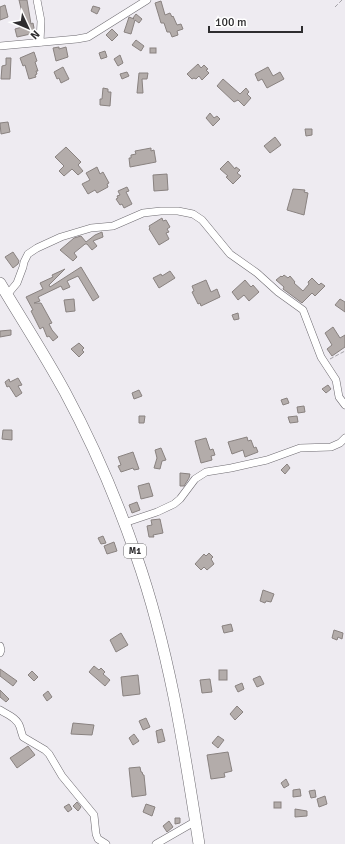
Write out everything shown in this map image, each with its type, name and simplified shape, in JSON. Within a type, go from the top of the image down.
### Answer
[{"type":"highway","name":"M1","points":[[0,283],[65,392],[90,444],[136,555],[149,594],[165,653],[182,737],[199,844]]},
{"type":"street","points":[[37,0],[41,21],[40,42]]},
{"type":"street","points":[[0,46],[88,37],[147,0]]},
{"type":"street","points":[[7,295],[17,283],[28,254],[37,248],[61,237],[91,228],[113,226],[143,213],[161,211],[187,212],[202,220],[230,254],[303,310],[324,362],[336,380],[339,397],[345,405]]},
{"type":"street","points":[[124,523],[174,504],[180,500],[195,479],[206,472],[267,460],[300,448],[331,447],[340,443],[345,438]]},
{"type":"street","points":[[0,646],[0,653]]},
{"type":"street","points":[[0,710],[17,722],[21,728],[23,737],[49,754],[62,776],[94,815],[98,839],[106,844]]},
{"type":"street","points":[[156,844],[196,821]]},
{"type":"path","points":[[335,7],[342,0]]},
{"type":"path","points":[[324,362],[345,351]]},
{"type":"building","points":[[19,0],[27,0],[31,24],[33,23],[35,33],[17,37],[15,29],[25,25]]},
{"type":"building","points":[[161,1],[165,15],[170,13],[177,25],[181,24],[183,29],[177,31],[178,35],[172,37],[170,32],[167,32],[164,23],[161,23],[155,3]]},
{"type":"building","points":[[5,5],[8,17],[0,20],[0,7]]},
{"type":"building","points":[[93,6],[100,8],[97,14],[91,11]]},
{"type":"building","points":[[136,14],[142,19],[139,23],[135,20],[131,34],[124,32],[129,17],[134,19],[133,18]]},
{"type":"building","points":[[112,29],[118,35],[112,41],[106,35]]},
{"type":"building","points":[[136,40],[144,46],[141,51],[132,45]]},
{"type":"building","points":[[59,47],[59,49],[66,47],[68,57],[56,61],[53,48]]},
{"type":"building","points":[[150,48],[156,48],[156,53],[150,53]]},
{"type":"building","points":[[105,51],[107,57],[101,59],[99,53]]},
{"type":"building","points":[[34,52],[38,71],[36,71],[36,77],[29,79],[25,65],[23,66],[20,58]]},
{"type":"building","points":[[120,55],[123,63],[118,66],[114,59]]},
{"type":"building","points":[[6,58],[11,58],[10,79],[1,79],[2,66],[6,65]]},
{"type":"building","points":[[198,64],[201,68],[204,65],[208,69],[206,70],[209,73],[202,80],[199,76],[196,79],[192,79],[187,74]]},
{"type":"building","points":[[63,67],[69,79],[61,83],[59,78],[57,79],[54,72]]},
{"type":"building","points":[[268,67],[273,76],[280,72],[284,79],[267,88],[262,79],[258,81],[255,74]]},
{"type":"building","points":[[127,72],[129,76],[122,79],[120,74]]},
{"type":"building","points":[[139,73],[148,73],[147,79],[142,79],[143,93],[137,93]]},
{"type":"building","points":[[223,79],[240,94],[246,88],[249,92],[247,94],[251,98],[244,106],[238,100],[234,102],[217,86]]},
{"type":"building","points":[[103,88],[108,89],[108,92],[111,92],[110,106],[100,105]]},
{"type":"building","points":[[210,113],[214,118],[217,116],[220,119],[213,126],[206,118]]},
{"type":"building","points":[[8,122],[10,132],[1,134],[0,123]]},
{"type":"building","points":[[305,129],[312,129],[312,135],[306,136]]},
{"type":"building","points":[[275,137],[281,145],[270,153],[264,146]]},
{"type":"building","points":[[66,147],[81,162],[78,165],[83,171],[78,175],[72,169],[64,176],[59,171],[64,166],[55,157]]},
{"type":"building","points":[[151,148],[151,151],[154,150],[156,162],[130,167],[129,158],[131,158],[131,155],[136,154],[135,151]]},
{"type":"building","points":[[228,161],[235,169],[236,167],[240,170],[237,173],[241,176],[233,184],[226,177],[228,176],[220,169]]},
{"type":"building","points":[[97,167],[100,174],[103,172],[109,183],[107,184],[108,187],[97,193],[95,190],[88,194],[82,184],[90,180],[86,173]]},
{"type":"building","points":[[167,174],[168,190],[154,191],[153,175]]},
{"type":"building","points":[[127,187],[129,191],[126,192],[132,204],[124,208],[116,199],[118,198],[117,196],[120,195],[118,191]]},
{"type":"building","points":[[293,189],[305,190],[304,192],[308,193],[304,215],[287,210]]},
{"type":"building","points":[[162,218],[163,221],[166,220],[170,227],[167,229],[169,232],[166,233],[169,239],[159,245],[149,229],[149,226]]},
{"type":"building","points":[[102,232],[103,237],[93,241],[97,246],[92,250],[87,244],[85,244],[74,253],[77,257],[73,261],[60,250],[74,238],[81,236],[86,242]]},
{"type":"building","points":[[13,252],[19,261],[13,268],[5,257]]},
{"type":"building","points":[[81,267],[99,297],[93,301],[78,276],[67,281],[70,287],[63,290],[61,286],[38,297],[40,301],[34,303],[41,303],[52,323],[49,324],[58,337],[53,341],[49,336],[47,337],[43,327],[40,329],[31,311],[33,310],[26,297],[43,289],[40,283],[53,277],[52,275],[65,269],[49,285],[50,287]]},
{"type":"building","points":[[170,271],[175,278],[159,288],[153,278],[161,274],[162,276]]},
{"type":"building","points":[[284,275],[288,278],[290,276],[295,282],[294,283],[303,291],[312,278],[319,285],[321,283],[325,286],[315,296],[312,293],[302,303],[283,289],[284,287],[276,280]]},
{"type":"building","points":[[206,280],[211,292],[217,289],[220,297],[201,306],[200,303],[198,304],[192,292],[194,291],[192,286]]},
{"type":"building","points":[[245,280],[251,287],[253,285],[259,292],[249,301],[244,295],[238,300],[232,292]]},
{"type":"building","points":[[74,299],[75,311],[66,312],[64,300]]},
{"type":"building","points":[[340,299],[345,302],[345,312],[335,305]]},
{"type":"building","points":[[238,313],[239,319],[234,320],[232,315]]},
{"type":"building","points":[[333,327],[340,338],[345,335],[345,347],[332,356],[327,349],[332,345],[325,333]]},
{"type":"building","points":[[11,330],[11,335],[0,337],[0,331]]},
{"type":"building","points":[[79,343],[84,348],[82,350],[84,352],[79,357],[71,349]]},
{"type":"building","points":[[18,378],[22,385],[18,386],[22,393],[16,397],[9,386],[7,387],[5,382],[9,379],[10,382]]},
{"type":"building","points":[[328,385],[331,389],[326,393],[322,389]]},
{"type":"building","points":[[139,390],[142,396],[134,399],[132,393]]},
{"type":"building","points":[[287,398],[289,403],[283,405],[281,400]]},
{"type":"building","points":[[304,406],[305,412],[298,413],[297,407]]},
{"type":"building","points":[[139,416],[145,416],[144,423],[139,423]]},
{"type":"building","points":[[297,416],[298,422],[290,423],[288,417]]},
{"type":"building","points":[[3,430],[12,430],[12,440],[2,439]]},
{"type":"building","points":[[247,437],[248,441],[251,440],[254,448],[256,447],[258,452],[245,457],[243,450],[232,454],[228,442]]},
{"type":"building","points":[[206,438],[210,450],[213,449],[215,455],[211,456],[212,460],[201,463],[195,441]]},
{"type":"building","points":[[161,448],[166,460],[162,461],[160,469],[154,468],[157,458],[155,450]]},
{"type":"building","points":[[133,452],[139,469],[134,470],[133,468],[121,472],[118,466],[121,465],[118,457]]},
{"type":"building","points":[[287,464],[290,468],[285,474],[281,470]]},
{"type":"building","points":[[180,473],[190,474],[184,486],[180,486]]},
{"type":"building","points":[[149,483],[153,496],[141,499],[138,486]]},
{"type":"building","points":[[137,502],[140,510],[132,513],[129,505]]},
{"type":"building","points":[[160,519],[163,533],[153,535],[154,537],[149,537],[147,526],[152,525],[151,520]]},
{"type":"building","points":[[103,536],[106,543],[101,544],[98,538]]},
{"type":"building","points":[[114,542],[117,551],[107,554],[104,546]]},
{"type":"building","points":[[209,553],[213,557],[211,559],[214,564],[207,570],[204,567],[201,570],[195,564],[204,554],[206,556]]},
{"type":"building","points":[[263,590],[274,594],[271,602],[266,601],[265,603],[260,601]]},
{"type":"building","points":[[231,624],[233,631],[224,633],[222,626]]},
{"type":"building","points":[[334,630],[343,633],[342,639],[338,637],[337,640],[332,638]]},
{"type":"building","points":[[121,633],[128,645],[116,652],[110,640]]},
{"type":"building","points":[[94,666],[99,670],[101,668],[105,672],[103,674],[110,680],[105,686],[89,672]]},
{"type":"building","points":[[0,669],[17,681],[13,686],[0,676]]},
{"type":"building","points":[[219,670],[227,670],[227,680],[219,680]]},
{"type":"building","points":[[32,671],[38,677],[34,681],[28,675]]},
{"type":"building","points":[[138,675],[140,694],[123,696],[121,677]]},
{"type":"building","points":[[260,676],[264,684],[257,687],[253,679]]},
{"type":"building","points":[[210,679],[212,692],[202,693],[200,680]]},
{"type":"building","points":[[242,683],[244,689],[238,692],[235,686]]},
{"type":"building","points":[[0,690],[9,699],[6,702],[0,697]]},
{"type":"building","points":[[48,691],[52,697],[47,701],[43,695]]},
{"type":"building","points":[[237,706],[243,712],[235,720],[230,714]]},
{"type":"building","points":[[146,718],[150,727],[143,730],[139,721]]},
{"type":"building","points":[[73,723],[94,725],[92,735],[71,734]]},
{"type":"building","points":[[162,729],[165,741],[158,743],[156,731]]},
{"type":"building","points":[[134,734],[139,741],[133,745],[129,738]]},
{"type":"building","points":[[218,736],[224,740],[218,748],[212,743]]},
{"type":"building","points":[[28,746],[35,755],[17,768],[10,758]]},
{"type":"building","points":[[228,752],[232,771],[224,773],[225,777],[211,779],[207,755]]},
{"type":"building","points":[[140,767],[141,772],[144,775],[146,795],[132,797],[129,768]]},
{"type":"building","points":[[286,779],[289,785],[284,788],[281,783]]},
{"type":"building","points":[[300,789],[301,796],[293,797],[293,790]]},
{"type":"building","points":[[315,790],[316,797],[311,798],[309,791]]},
{"type":"building","points":[[325,796],[327,804],[319,807],[317,799]]},
{"type":"building","points":[[77,802],[81,807],[78,811],[73,806]]},
{"type":"building","points":[[274,802],[281,802],[281,808],[274,808]]},
{"type":"building","points":[[69,804],[72,809],[68,812],[64,807]]},
{"type":"building","points":[[146,804],[155,807],[152,816],[143,812]]},
{"type":"building","points":[[295,809],[307,811],[307,816],[295,817]]},
{"type":"building","points":[[175,818],[180,818],[180,823],[175,824]]},
{"type":"building","points":[[169,821],[173,827],[167,832],[163,826]]}]
